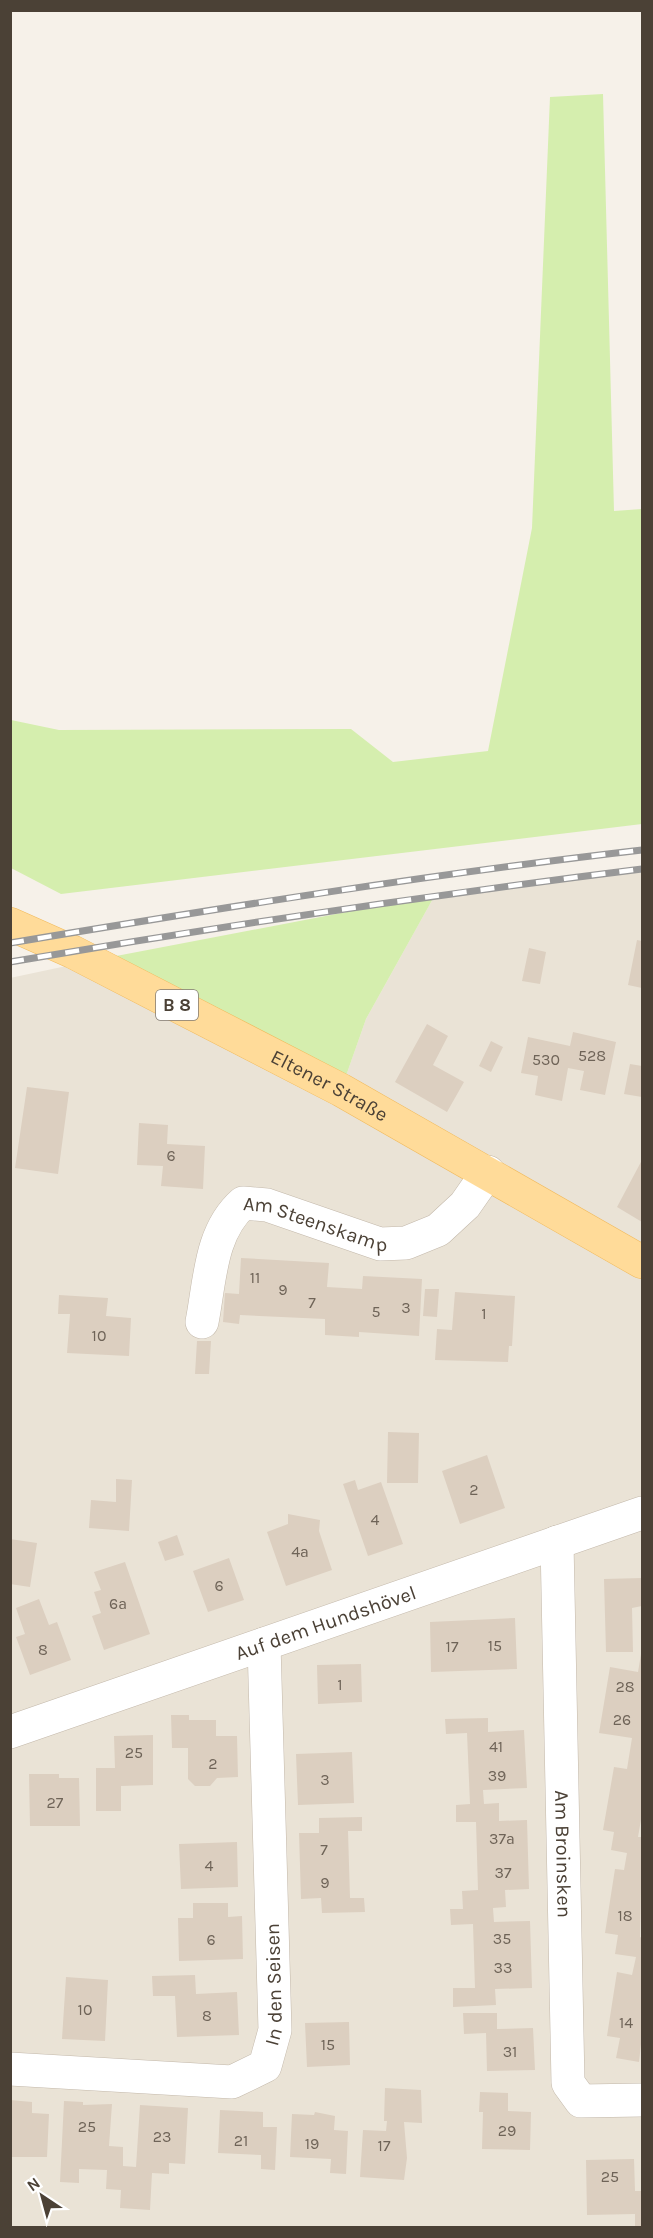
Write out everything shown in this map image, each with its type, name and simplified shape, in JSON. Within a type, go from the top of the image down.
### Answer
[{"type":"main road","name":"Eltener Straße","points":[[10,924],[171,1001],[341,1090],[642,1262]]},
{"type":"street","name":"Am Steenskamp","points":[[202,1322],[216,1241],[231,1213],[243,1203],[267,1205],[380,1244],[406,1243],[438,1230],[465,1205],[488,1172]]},
{"type":"street","name":"Auf dem Hundshövel","points":[[10,1732],[642,1513]]},
{"type":"street","name":"Am Broinsken","points":[[557,1542],[568,2083],[581,2101],[642,2100]]},
{"type":"street","name":"In den Seisen","points":[[10,2069],[232,2082],[265,2066],[275,2030],[264,1644]]},
{"type":"shaded area","points":[[642,869],[642,2227],[11,2227],[10,978],[90,961],[341,1090],[366,1019],[435,895]]},
{"type":"green space","points":[[603,94],[614,511],[642,509],[642,824],[61,894],[11,868],[11,720],[59,730],[351,729],[393,762],[488,751],[532,528],[550,97]]},
{"type":"green space","points":[[435,895],[366,1019],[341,1090],[90,961]]},
{"type":"building","points":[[637,940],[642,941],[642,988],[628,985]]},
{"type":"building","points":[[529,948],[546,952],[540,984],[522,981]]},
{"type":"building","points":[[427,1024],[448,1036],[433,1065],[464,1082],[447,1112],[395,1082]]},
{"type":"building","points":[[573,1032],[616,1042],[605,1095],[580,1090],[584,1071],[568,1068],[562,1101],[535,1095],[538,1076],[521,1073],[528,1037],[570,1046]]},
{"type":"building","points":[[491,1041],[503,1047],[491,1072],[479,1066]]},
{"type":"building","points":[[630,1064],[642,1066],[642,1097],[624,1094]]},
{"type":"building","points":[[27,1087],[69,1092],[58,1174],[15,1168]]},
{"type":"building","points":[[139,1123],[168,1125],[167,1144],[205,1146],[203,1189],[161,1186],[163,1166],[137,1165]]},
{"type":"building","points":[[642,1160],[642,1222],[617,1207]]},
{"type":"building","points":[[241,1258],[329,1263],[327,1287],[362,1289],[363,1276],[422,1279],[419,1336],[359,1332],[359,1337],[325,1335],[325,1319],[240,1315],[239,1324],[223,1322],[225,1293],[239,1294]]},
{"type":"building","points":[[425,1289],[439,1289],[437,1317],[423,1316]]},
{"type":"building","points":[[455,1292],[515,1296],[512,1346],[509,1346],[508,1362],[435,1360],[437,1329],[452,1330]]},
{"type":"building","points":[[59,1295],[108,1298],[106,1316],[131,1318],[129,1356],[67,1353],[70,1314],[58,1314]]},
{"type":"building","points":[[197,1341],[211,1341],[209,1374],[195,1374]]},
{"type":"building","points":[[388,1432],[419,1433],[418,1483],[387,1483]]},
{"type":"building","points":[[487,1455],[505,1508],[460,1524],[442,1471]]},
{"type":"building","points":[[116,1479],[132,1480],[129,1531],[89,1528],[91,1500],[116,1502]]},
{"type":"building","points":[[355,1480],[358,1490],[381,1482],[403,1544],[368,1556],[343,1484]]},
{"type":"building","points":[[288,1514],[320,1520],[319,1531],[332,1570],[286,1586],[267,1532],[288,1524]]},
{"type":"building","points":[[177,1535],[184,1555],[165,1561],[158,1542]]},
{"type":"building","points":[[10,1539],[37,1543],[30,1587],[10,1584]]},
{"type":"building","points":[[229,1558],[244,1600],[208,1612],[193,1571]]},
{"type":"building","points":[[125,1562],[150,1634],[104,1650],[92,1616],[101,1613],[94,1592],[101,1590],[94,1572]]},
{"type":"building","points":[[642,1578],[642,1606],[632,1608],[633,1652],[606,1652],[604,1579]]},
{"type":"building","points":[[39,1599],[49,1625],[57,1622],[71,1660],[30,1675],[16,1637],[25,1634],[16,1608]]},
{"type":"building","points":[[515,1618],[517,1669],[431,1672],[430,1622]]},
{"type":"building","points":[[641,1654],[642,1814],[638,1837],[642,1837],[640,1937],[642,1938],[642,2035],[639,2062],[616,2058],[620,2038],[607,2036],[617,1972],[632,1975],[636,1957],[615,1954],[618,1935],[605,1933],[615,1869],[624,1870],[627,1853],[611,1850],[614,1832],[603,1830],[614,1767],[627,1769],[632,1738],[599,1733],[610,1667],[638,1672]]},
{"type":"building","points":[[361,1664],[362,1702],[318,1704],[317,1665]]},
{"type":"building","points":[[171,1715],[189,1715],[189,1720],[216,1720],[216,1736],[237,1736],[238,1777],[217,1778],[210,1786],[195,1786],[188,1779],[188,1748],[172,1748]]},
{"type":"building","points":[[488,1718],[488,1732],[524,1730],[527,1788],[483,1790],[484,1804],[499,1803],[499,1821],[527,1820],[529,1889],[505,1890],[506,1907],[493,1908],[494,1922],[530,1921],[532,1988],[495,1989],[496,2005],[453,2007],[453,1988],[475,1988],[473,1924],[451,1925],[450,1909],[463,1909],[462,1891],[478,1890],[476,1822],[456,1822],[456,1805],[470,1804],[467,1733],[446,1734],[445,1719]]},
{"type":"building","points":[[153,1735],[153,1785],[121,1786],[121,1811],[96,1811],[96,1768],[115,1768],[114,1736]]},
{"type":"building","points":[[352,1752],[354,1803],[298,1805],[296,1754]]},
{"type":"building","points":[[29,1774],[59,1774],[59,1778],[79,1778],[80,1826],[30,1826]]},
{"type":"building","points":[[362,1817],[362,1831],[348,1831],[350,1898],[364,1898],[365,1912],[322,1913],[321,1898],[301,1899],[299,1833],[319,1833],[319,1818]]},
{"type":"building","points":[[237,1842],[238,1887],[181,1889],[179,1844]]},
{"type":"building","points":[[193,1903],[228,1903],[228,1917],[242,1916],[243,1959],[179,1961],[178,1918],[193,1918]]},
{"type":"building","points":[[195,1975],[196,1994],[237,1992],[239,2035],[177,2037],[175,1996],[153,1996],[152,1976]]},
{"type":"building","points":[[66,1977],[108,1980],[105,2041],[62,2039]]},
{"type":"building","points":[[463,2013],[497,2013],[497,2029],[533,2028],[535,2070],[487,2071],[486,2033],[464,2034]]},
{"type":"building","points":[[349,2022],[350,2065],[307,2067],[305,2023]]},
{"type":"building","points":[[385,2088],[421,2090],[422,2123],[404,2122],[407,2158],[404,2180],[360,2177],[363,2130],[386,2131]]},
{"type":"building","points":[[480,2092],[508,2093],[508,2111],[531,2112],[530,2150],[482,2149],[483,2112],[479,2112]]},
{"type":"building","points":[[10,2100],[32,2102],[32,2113],[49,2114],[47,2157],[10,2157]]},
{"type":"building","points":[[64,2101],[83,2102],[83,2105],[112,2104],[109,2146],[123,2147],[123,2166],[136,2167],[140,2105],[188,2108],[185,2164],[169,2163],[169,2174],[152,2173],[150,2210],[120,2208],[121,2190],[106,2189],[107,2170],[79,2169],[79,2183],[60,2182]]},
{"type":"building","points":[[220,2110],[263,2112],[263,2127],[277,2127],[275,2170],[261,2169],[261,2155],[218,2153]]},
{"type":"building","points":[[315,2112],[335,2116],[334,2130],[348,2131],[346,2174],[330,2173],[331,2159],[290,2157],[292,2114],[314,2115]]},
{"type":"building","points":[[634,2159],[635,2191],[642,2191],[642,2228],[635,2228],[635,2214],[587,2215],[586,2160]]},
{"type":"railway","points":[[10,943],[405,881],[642,850]]},
{"type":"railway","points":[[10,962],[326,912],[642,869]]}]
